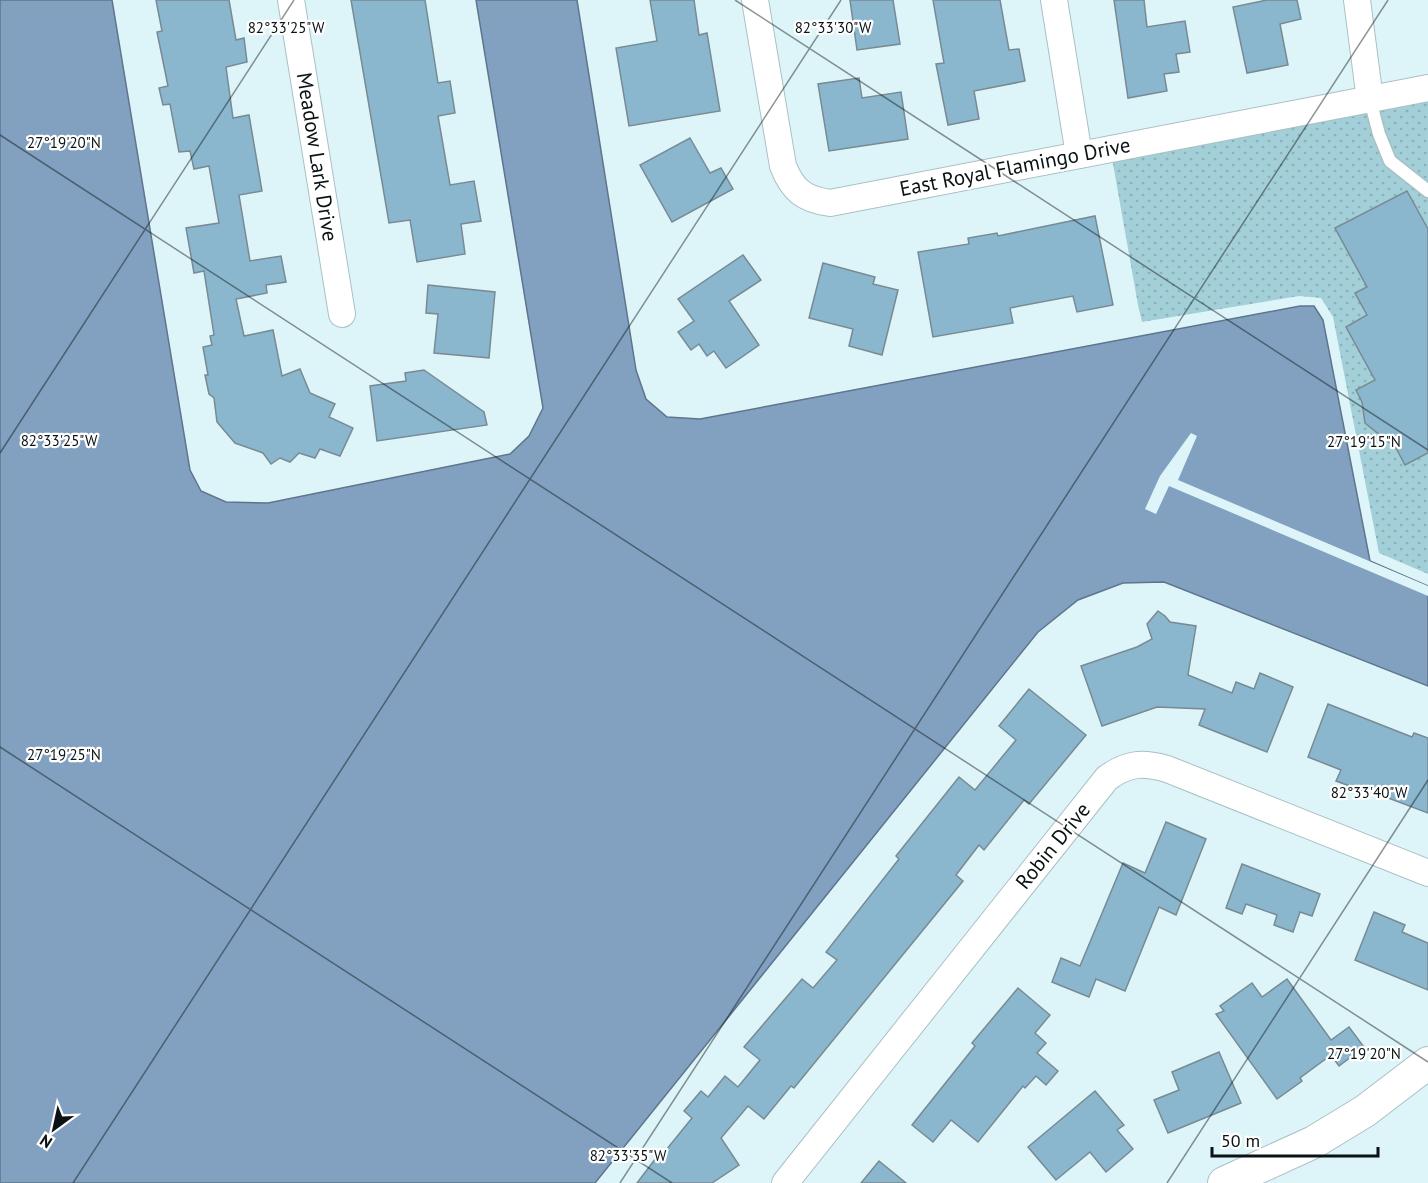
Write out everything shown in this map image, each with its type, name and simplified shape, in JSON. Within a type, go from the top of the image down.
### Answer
[{"type":"street","name":"Meadow Lark Drive","points":[[291,0],[342,314]]},
{"type":"street","name":"East Royal Flamingo Drive","points":[[755,0],[783,166],[789,180],[799,192],[815,200],[830,202],[1428,88]]},
{"type":"street","points":[[1054,0],[1079,155]]},
{"type":"street","points":[[1357,0],[1370,100]]},
{"type":"street","name":"Robin Drive","points":[[785,1183],[1107,778],[1120,770],[1138,764],[1167,769],[1428,873]]},
{"type":"street","points":[[1224,1183],[1314,1142],[1365,1111],[1428,1063]]},
{"type":"lane","points":[[1370,100],[1390,161],[1428,191]]},
{"type":"shaded area","points":[[0,0],[112,0],[190,470],[201,491],[226,502],[268,503],[510,454],[529,436],[543,408],[476,0],[577,0],[636,370],[646,399],[667,417],[700,419],[1300,306],[1314,306],[1323,320],[1370,561],[1428,586],[1428,686],[1164,582],[1123,583],[1078,600],[1038,632],[595,1183],[0,1183]]},
{"type":"shaded area","points":[[1428,95],[1428,574],[1379,553],[1333,317],[1321,298],[1299,296],[1142,322],[1110,147]]},
{"type":"pier","points":[[1191,433],[1197,436],[1178,480],[1428,586],[1428,596],[1169,486],[1156,514],[1145,509],[1160,476]]},
{"type":"building","points":[[156,0],[229,0],[236,40],[244,38],[247,62],[226,67],[233,118],[249,115],[262,191],[239,195],[250,261],[281,256],[286,282],[266,285],[267,293],[236,299],[244,336],[273,330],[282,376],[300,369],[310,393],[335,404],[329,417],[353,428],[340,456],[320,449],[315,458],[299,453],[290,462],[280,458],[271,464],[263,453],[235,443],[217,422],[214,398],[209,394],[205,375],[208,375],[203,347],[212,345],[210,336],[214,335],[204,271],[194,273],[186,228],[219,223],[209,166],[194,169],[190,151],[179,152],[170,104],[163,105],[159,88],[168,86],[157,32],[162,31]]},
{"type":"building","points":[[351,0],[425,0],[438,83],[450,81],[455,113],[438,116],[450,185],[474,181],[481,221],[461,224],[465,254],[417,262],[410,220],[389,223]]},
{"type":"building","points":[[650,0],[694,0],[699,35],[707,33],[720,111],[629,126],[616,48],[657,41]]},
{"type":"building","points":[[850,0],[893,0],[900,44],[857,50]]},
{"type":"building","points":[[933,0],[1000,0],[1009,50],[1019,49],[1025,81],[974,91],[979,119],[948,125],[936,64],[944,63]]},
{"type":"building","points":[[1114,0],[1144,0],[1147,27],[1185,21],[1190,52],[1176,54],[1179,72],[1164,74],[1167,91],[1128,98]]},
{"type":"building","points":[[1267,0],[1297,0],[1301,19],[1280,24],[1288,65],[1247,73],[1233,7]]},
{"type":"building","points":[[859,78],[862,98],[901,92],[908,139],[829,151],[818,84]]},
{"type":"building","points":[[690,138],[710,173],[721,168],[733,189],[672,222],[640,165]]},
{"type":"building","points":[[1407,191],[1428,229],[1428,453],[1405,465],[1396,448],[1365,423],[1362,402],[1356,390],[1375,380],[1346,327],[1367,315],[1355,293],[1367,287],[1335,228]]},
{"type":"building","points":[[1095,216],[1113,305],[1077,312],[1073,296],[1010,308],[1013,323],[933,337],[918,252],[969,244],[968,238],[997,233],[998,236]]},
{"type":"building","points":[[743,255],[761,280],[729,301],[759,345],[726,368],[714,351],[707,356],[699,344],[691,350],[678,332],[694,321],[678,299]]},
{"type":"building","points":[[823,263],[875,277],[873,284],[898,290],[882,355],[849,346],[853,329],[809,318]]},
{"type":"building","points":[[428,285],[495,292],[489,358],[434,353],[438,314],[426,313]]},
{"type":"building","points":[[424,370],[484,412],[487,425],[377,441],[370,386],[406,381],[405,373]]},
{"type":"building","points":[[1158,611],[1170,622],[1196,626],[1188,675],[1232,693],[1236,682],[1254,689],[1260,673],[1293,687],[1267,752],[1199,725],[1205,709],[1157,707],[1102,726],[1081,666],[1137,647],[1152,639],[1147,624]]},
{"type":"building","points":[[1029,689],[1086,735],[1029,804],[1024,800],[984,850],[979,845],[956,875],[963,881],[794,1088],[791,1086],[764,1119],[748,1106],[721,1138],[739,1165],[712,1183],[637,1183],[692,1118],[684,1111],[701,1091],[708,1097],[725,1076],[738,1087],[760,1060],[744,1047],[802,979],[813,988],[837,960],[826,952],[899,859],[896,856],[959,777],[975,790],[1016,740],[999,726]]},
{"type":"building","points":[[1328,704],[1412,737],[1414,733],[1428,738],[1428,813],[1336,781],[1341,770],[1308,757]]},
{"type":"building","points":[[1166,822],[1206,839],[1176,915],[1159,907],[1125,991],[1096,979],[1089,997],[1052,982],[1061,958],[1080,966],[1123,863],[1145,873]]},
{"type":"building","points":[[1242,864],[1320,894],[1312,916],[1300,912],[1293,932],[1274,925],[1277,915],[1246,904],[1242,914],[1226,908]]},
{"type":"building","points":[[1374,912],[1405,925],[1402,932],[1428,943],[1428,990],[1355,960]]},
{"type":"building","points":[[1287,979],[1331,1040],[1349,1027],[1364,1047],[1339,1066],[1331,1055],[1300,1078],[1302,1081],[1277,1099],[1216,1014],[1224,1011],[1220,1006],[1252,983],[1262,997]]},
{"type":"building","points":[[1018,988],[1050,1015],[1035,1033],[1046,1043],[1037,1053],[1058,1071],[1046,1085],[1036,1076],[1025,1088],[1023,1086],[978,1142],[951,1120],[933,1142],[912,1125],[975,1046],[972,1043]]},
{"type":"building","points":[[1219,1052],[1241,1103],[1168,1133],[1154,1100],[1179,1090],[1172,1072]]},
{"type":"building","points":[[1095,1091],[1124,1125],[1117,1130],[1133,1149],[1106,1172],[1090,1152],[1056,1180],[1028,1147]]},
{"type":"building","points":[[879,1161],[906,1183],[861,1183]]}]
